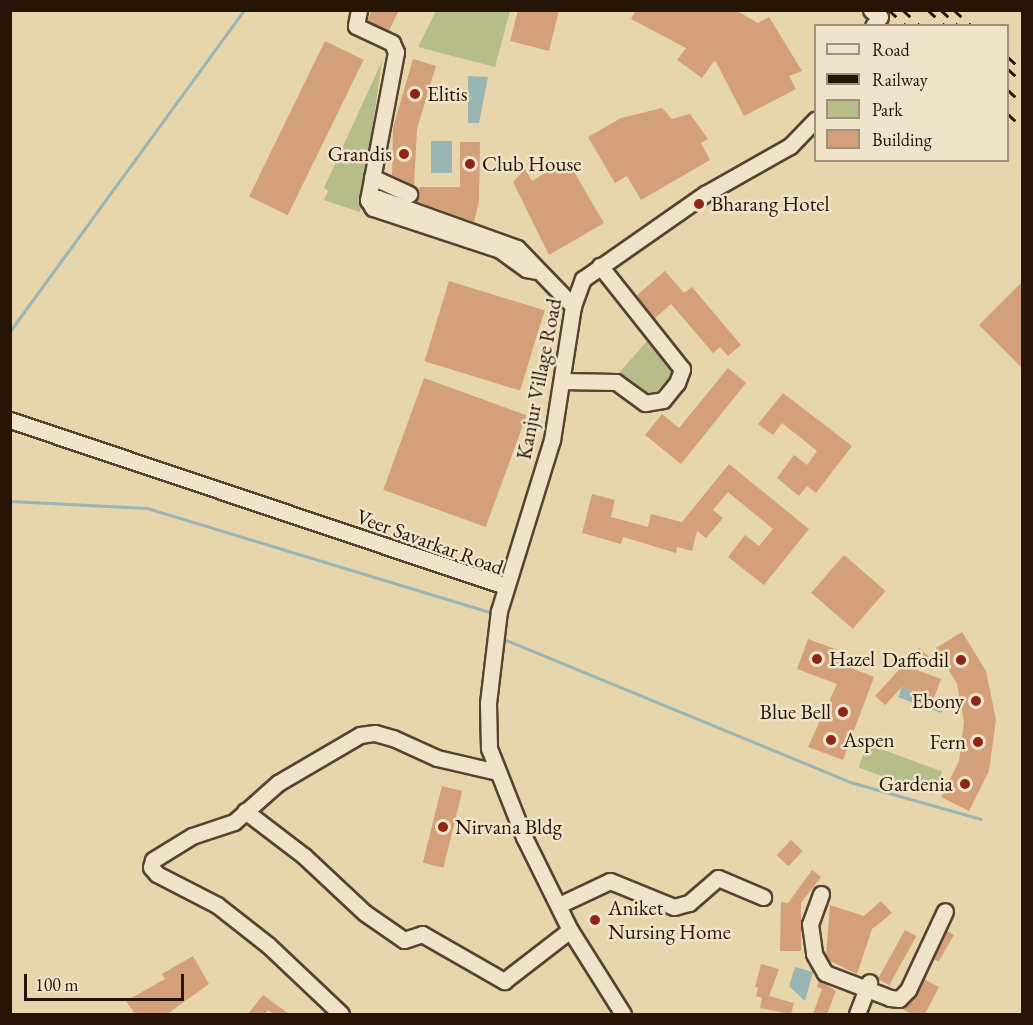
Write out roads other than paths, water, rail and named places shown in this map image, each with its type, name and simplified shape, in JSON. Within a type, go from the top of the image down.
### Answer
[{"type":"street","points":[[359,10],[356,26],[392,44],[396,52],[368,200],[373,208],[517,248],[535,263],[536,271],[573,306]]},
{"type":"street","points":[[872,10],[880,17],[875,24]]},
{"type":"street","name":"Kanjur Village Road","points":[[501,585],[552,440],[573,306],[584,279],[705,194],[790,146],[814,121]]},
{"type":"street","points":[[372,177],[409,194]]},
{"type":"street","points":[[562,381],[616,382],[645,403],[663,400],[677,383],[682,369],[600,267]]},
{"type":"street","name":"Veer Savarkar Road","points":[[10,420],[501,585],[488,704],[489,748],[497,772],[570,930],[622,1014]]},
{"type":"street","points":[[341,1014],[268,945],[226,911],[157,874],[151,867],[158,855],[192,836],[234,822],[278,783],[367,734],[393,738],[437,758],[497,772]]},
{"type":"street","points":[[245,811],[304,856],[365,914],[404,940],[422,933],[504,981],[570,930]]},
{"type":"street","points":[[559,905],[610,881],[674,906],[689,903],[718,878],[763,897]]},
{"type":"street","points":[[821,894],[810,924],[814,954],[825,973],[868,985],[899,999],[908,990],[945,911]]},
{"type":"street","points":[[857,1014],[868,985]]},
{"type":"water","points":[[468,76],[488,77],[479,123],[468,123]]},
{"type":"water","points":[[431,141],[452,141],[452,173],[431,173]]},
{"type":"water","points":[[902,687],[945,703],[941,713],[898,697]]},
{"type":"water","points":[[795,967],[813,972],[805,1001],[789,986]]},
{"type":"waterway","points":[[10,331],[244,10]]},
{"type":"waterway","points":[[10,501],[147,508],[489,612]]},
{"type":"waterway","points":[[501,638],[850,782],[981,819]]},
{"type":"railway","points":[[889,10],[904,24]]},
{"type":"railway","points":[[903,10],[918,24]]},
{"type":"railway","points":[[928,10],[943,24]]},
{"type":"railway","points":[[941,10],[956,24]]},
{"type":"railway","points":[[954,10],[970,24]]},
{"type":"railway","points":[[1009,58],[1022,70]]},
{"type":"railway","points":[[1009,70],[1022,82]]},
{"type":"railway","points":[[1009,91],[1022,103]]},
{"type":"railway","points":[[1009,115],[1022,127]]},
{"type":"place","name":"Elitis","points":[[415,94]]},
{"type":"place","name":"Grandis","points":[[404,154]]},
{"type":"place","name":"Club House","points":[[470,164]]},
{"type":"place","name":"Bharang Hotel","points":[[699,204]]},
{"type":"place","name":"Hazel","points":[[817,659]]},
{"type":"place","name":"Daffodil","points":[[961,660]]},
{"type":"place","name":"Ebony","points":[[976,701]]},
{"type":"place","name":"Blue Bell","points":[[843,712]]},
{"type":"place","name":"Aspen","points":[[831,740]]},
{"type":"place","name":"Fern","points":[[978,742]]},
{"type":"place","name":"Gardenia","points":[[965,784]]},
{"type":"place","name":"Nirvana Bldg","points":[[443,827]]},
{"type":"place","name":"Aniket Nursing Home","points":[[595,920]]}]
